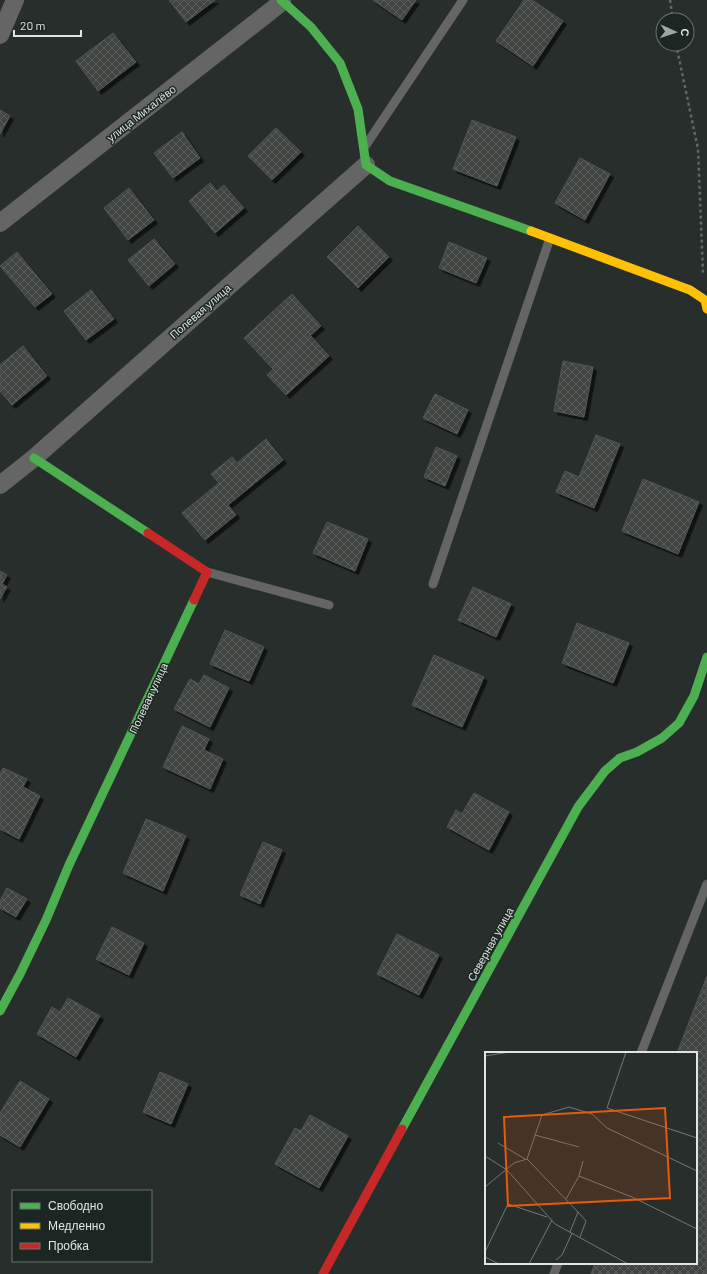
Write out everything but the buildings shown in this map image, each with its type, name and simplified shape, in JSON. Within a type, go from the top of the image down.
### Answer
[{"type":"street","points":[[0,35],[15,0]]},
{"type":"street","points":[[282,1],[311,27],[340,63],[358,109],[365,157],[390,181],[690,290],[706,305]]},
{"type":"street","name":"улица Михалёво","points":[[0,223],[282,1]]},
{"type":"street","name":"Полевая улица","points":[[0,485],[34,458],[365,157]]},
{"type":"street","points":[[34,458],[207,572]]},
{"type":"street","name":"Полевая улица","points":[[0,1011],[46,920],[69,865],[207,572]]},
{"type":"street","name":"Северная улица","points":[[323,1274],[578,807],[605,771],[620,758],[637,752],[662,738],[679,723],[694,696],[707,657]]},
{"type":"lane","points":[[365,157],[463,0]]},
{"type":"lane","points":[[433,584],[550,238]]},
{"type":"lane","points":[[207,572],[328,605]]},
{"type":"lane","points":[[641,1052],[707,884]]},
{"type":"lane","points":[[554,1274],[558,1264]]},
{"type":"path","points":[[670,0],[672,12]]},
{"type":"path","points":[[678,52],[698,149],[706,305]]},
{"type":"traffic: fast","points":[[281,0],[311,27],[340,63],[358,109],[366,165],[390,181],[531,231]]},
{"type":"traffic: fast","points":[[34,458],[148,533]]},
{"type":"traffic: fast","points":[[0,1011],[46,920],[69,865],[194,600]]},
{"type":"traffic: fast","points":[[402,1129],[578,807],[605,771],[620,758],[637,752],[662,738],[679,723],[694,696],[707,657]]},
{"type":"traffic: slow","points":[[531,231],[690,290],[705,300],[707,309]]},
{"type":"traffic: jam","points":[[148,533],[207,572],[194,600]]},
{"type":"traffic: jam","points":[[323,1274],[402,1129]]}]
